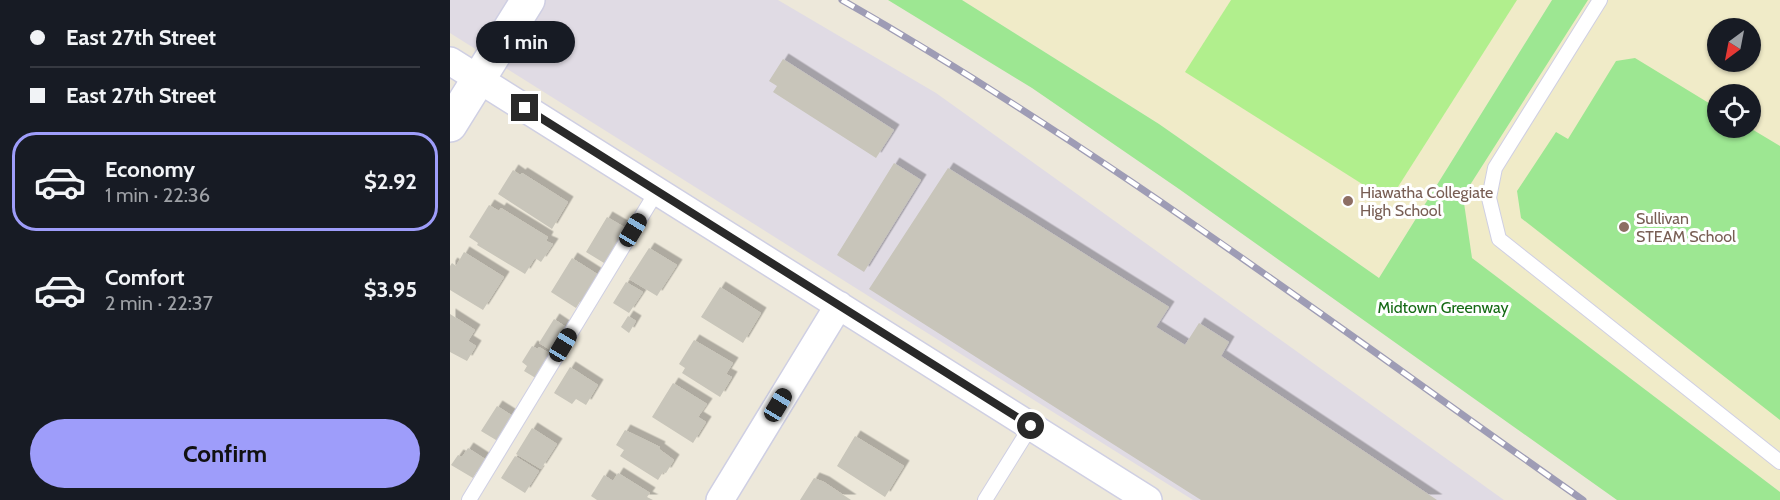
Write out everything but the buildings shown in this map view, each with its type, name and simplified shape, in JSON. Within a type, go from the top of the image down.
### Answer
[{"type":"street","points":[[450,125],[528,0]]},
{"type":"street","points":[[450,61],[1148,500]]},
{"type":"street","points":[[720,500],[839,305]]},
{"type":"lane","points":[[1600,0],[1495,168],[1489,198],[1499,239],[1780,462]]},
{"type":"lane","points":[[469,500],[657,191]]},
{"type":"lane","points":[[985,500],[1031,426]]},
{"type":"shaded area","points":[[450,0],[778,0],[936,93],[1504,500],[1193,500],[450,33]]},
{"type":"shaded area","name":"Hiawatha Collegiate High School","points":[[962,0],[1552,0],[1379,278],[1159,124]]},
{"type":"shaded area","name":"Sullivan STEAM School","points":[[1588,0],[1780,0],[1780,492],[1472,258],[1462,197]]},
{"type":"green space","name":"Midtown Greenway","points":[[888,0],[962,0],[1159,124],[1379,278],[1552,0],[1588,0],[1463,196],[1472,258],[1780,492],[1780,500],[1617,500],[1179,189],[1032,88]]},
{"type":"green space","points":[[1231,0],[1517,0],[1389,201],[1185,72]]},
{"type":"green space","points":[[1635,58],[1707,102],[1707,138],[1761,138],[1761,135],[1780,146],[1780,420],[1521,218],[1517,191],[1556,132],[1568,139],[1616,61]]},
{"type":"railway","points":[[842,0],[938,57],[1126,178],[1583,500]]},
{"type":"place","name":"Hiawatha Collegiate High School","points":[[1348,201]]},
{"type":"place","name":"Sullivan STEAM School","points":[[1624,227]]},
{"type":"route","points":[[525,108],[1031,426]]}]
